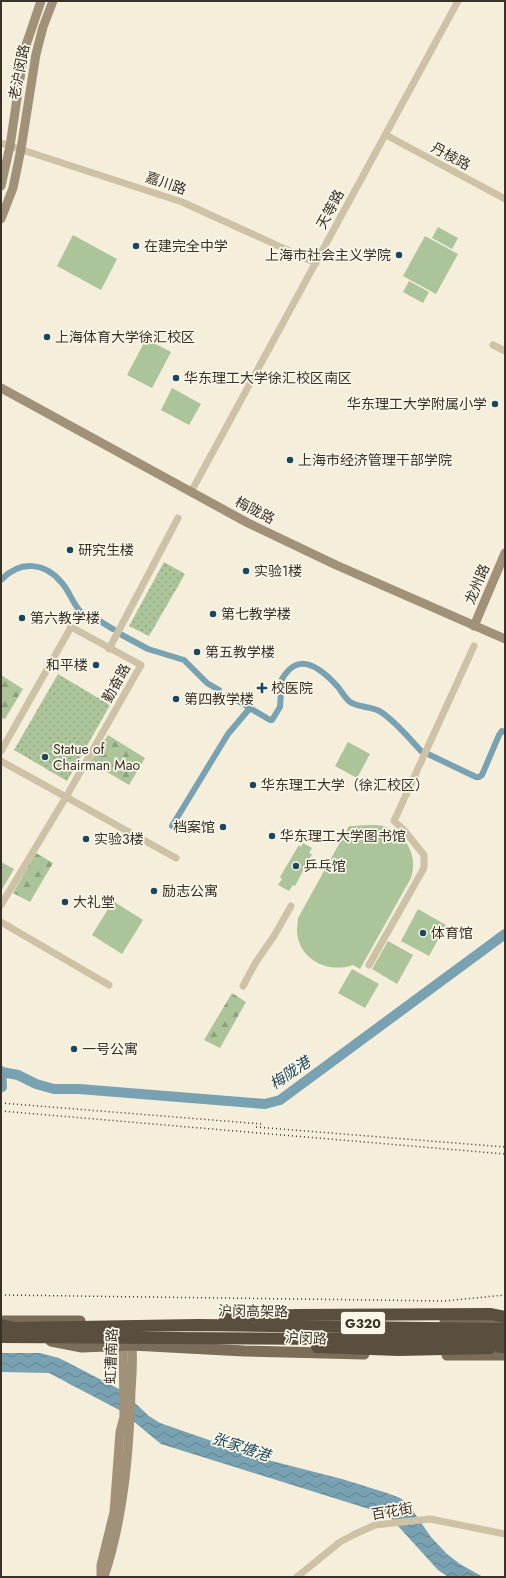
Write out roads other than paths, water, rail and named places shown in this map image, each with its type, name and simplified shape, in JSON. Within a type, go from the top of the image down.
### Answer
[{"type":"highway","points":[[198,1325],[211,1318],[296,1315],[491,1314],[505,1317]]},
{"type":"highway","name":"沪闵高架路","points":[[1,1326],[15,1328],[198,1325],[505,1329]]},
{"type":"highway","name":"沪闵高架路","points":[[1,1337],[255,1338],[504,1345]]},
{"type":"main road","name":"老沪闵路","points":[[1,186],[10,146],[24,51],[41,1]]},
{"type":"main road","name":"老沪闵路","points":[[1,219],[13,188],[21,149],[36,54],[43,27],[53,1]]},
{"type":"main road","name":"梅陇路","points":[[1,388],[191,492],[298,547],[505,639]]},
{"type":"main road","name":"龙州路","points":[[474,626],[505,553]]},
{"type":"main road","name":"沪闵路","points":[[1,1321],[127,1336],[179,1347],[271,1352],[340,1354],[504,1345]]},
{"type":"main road","name":"沪闵路","points":[[1,1341],[51,1341],[82,1346],[127,1336],[222,1322],[505,1322]]},
{"type":"main road","name":"沪闵路","points":[[1,1326],[219,1342],[504,1345]]},
{"type":"main road","name":"虹漕南路","points":[[104,1577],[118,1531],[127,1420],[127,1336]]},
{"type":"main road","name":"沪闵路","points":[[179,1347],[219,1342]]},
{"type":"main road","points":[[242,1342],[271,1352]]},
{"type":"main road","name":"虹漕南路","points":[[101,1577],[101,1564],[114,1512],[120,1432],[127,1420]]},
{"type":"street","name":"天等路","points":[[191,492],[458,1]]},
{"type":"street","name":"丹棱路","points":[[386,135],[505,199]]},
{"type":"street","name":"嘉川路","points":[[1,143],[182,202],[316,263]]},
{"type":"street","points":[[493,345],[505,351]]},
{"type":"street","points":[[109,649],[178,518]]},
{"type":"street","name":"勤奋路","points":[[1,750],[71,627],[109,649],[141,665],[66,797],[1,906]]},
{"type":"street","points":[[369,965],[424,868],[424,855],[403,829],[394,821],[474,646]]},
{"type":"street","points":[[1,761],[176,858]]},
{"type":"street","points":[[243,986],[256,962],[274,936],[291,906]]},
{"type":"street","points":[[1,922],[109,985]]},
{"type":"street","name":"百花街","points":[[297,1577],[340,1542],[364,1529],[386,1523],[423,1519],[442,1521],[505,1534]]},
{"type":"water","points":[[1,1353],[40,1353],[59,1358],[121,1390],[149,1416],[160,1423],[264,1459],[342,1479],[400,1498],[409,1505],[431,1537],[447,1554],[460,1564],[483,1577],[448,1577],[438,1570],[388,1515],[161,1444],[121,1411],[49,1373],[1,1372]]},
{"type":"waterway","points":[[1,580],[16,569],[24,567],[32,566],[48,571],[62,583],[83,614],[100,621],[113,629]]},
{"type":"waterway","points":[[122,635],[148,649],[184,660],[207,683],[219,690]]},
{"type":"waterway","points":[[228,695],[272,720],[280,707],[282,679],[287,672],[294,666],[300,664],[313,666],[330,678],[350,702],[377,710],[387,716],[421,751]]},
{"type":"waterway","points":[[172,826],[228,734],[250,708]]},
{"type":"waterway","points":[[430,755],[476,777],[479,777],[482,775],[499,735],[502,731],[505,732]]},
{"type":"waterway","name":"梅陇港","points":[[2,1072],[18,1075],[36,1084],[54,1089],[79,1089],[265,1104],[280,1100],[505,934]]},
{"type":"waterway","name":"张家塘港","points":[[1,1071],[2,1087]]},
{"type":"railway","points":[[1,1103],[262,1124]]},
{"type":"railway","points":[[1,1111],[505,1154]]},
{"type":"railway","points":[[256,1127],[505,1147]]},
{"type":"railway","points":[[1,1295],[444,1301],[505,1295]]},
{"type":"place","name":"在建完全中学","points":[[136,246]]},
{"type":"place","name":"上海市社会主义学院","points":[[399,255]]},
{"type":"place","name":"上海体育大学徐汇校区","points":[[47,337]]},
{"type":"place","name":"华东理工大学徐汇校区南区","points":[[176,378]]},
{"type":"place","name":"华东理工大学附属小学","points":[[495,404]]},
{"type":"place","name":"上海市经济管理干部学院","points":[[290,460]]},
{"type":"place","name":"研究生楼","points":[[70,550]]},
{"type":"place","name":"实验1楼","points":[[246,571]]},
{"type":"place","name":"第七教学楼","points":[[213,614]]},
{"type":"place","name":"第六教学楼","points":[[22,618]]},
{"type":"place","name":"第五教学楼","points":[[197,652]]},
{"type":"place","name":"和平楼","points":[[96,665]]},
{"type":"place","name":"校医院","points":[[262,688]]},
{"type":"place","name":"第四教学楼","points":[[176,699]]},
{"type":"place","name":"Statue of Chairman Mao","points":[[45,757]]},
{"type":"place","name":"华东理工大学（徐汇校区）","points":[[253,785]]},
{"type":"place","name":"档案馆","points":[[223,827]]},
{"type":"place","name":"华东理工大学图书馆","points":[[272,836]]},
{"type":"place","name":"实验3楼","points":[[86,839]]},
{"type":"place","name":"乒乓馆","points":[[296,866]]},
{"type":"place","name":"励志公寓","points":[[154,891]]},
{"type":"place","name":"大礼堂","points":[[65,902]]},
{"type":"place","name":"体育馆","points":[[423,933]]},
{"type":"place","name":"一号公寓","points":[[74,1049]]}]
